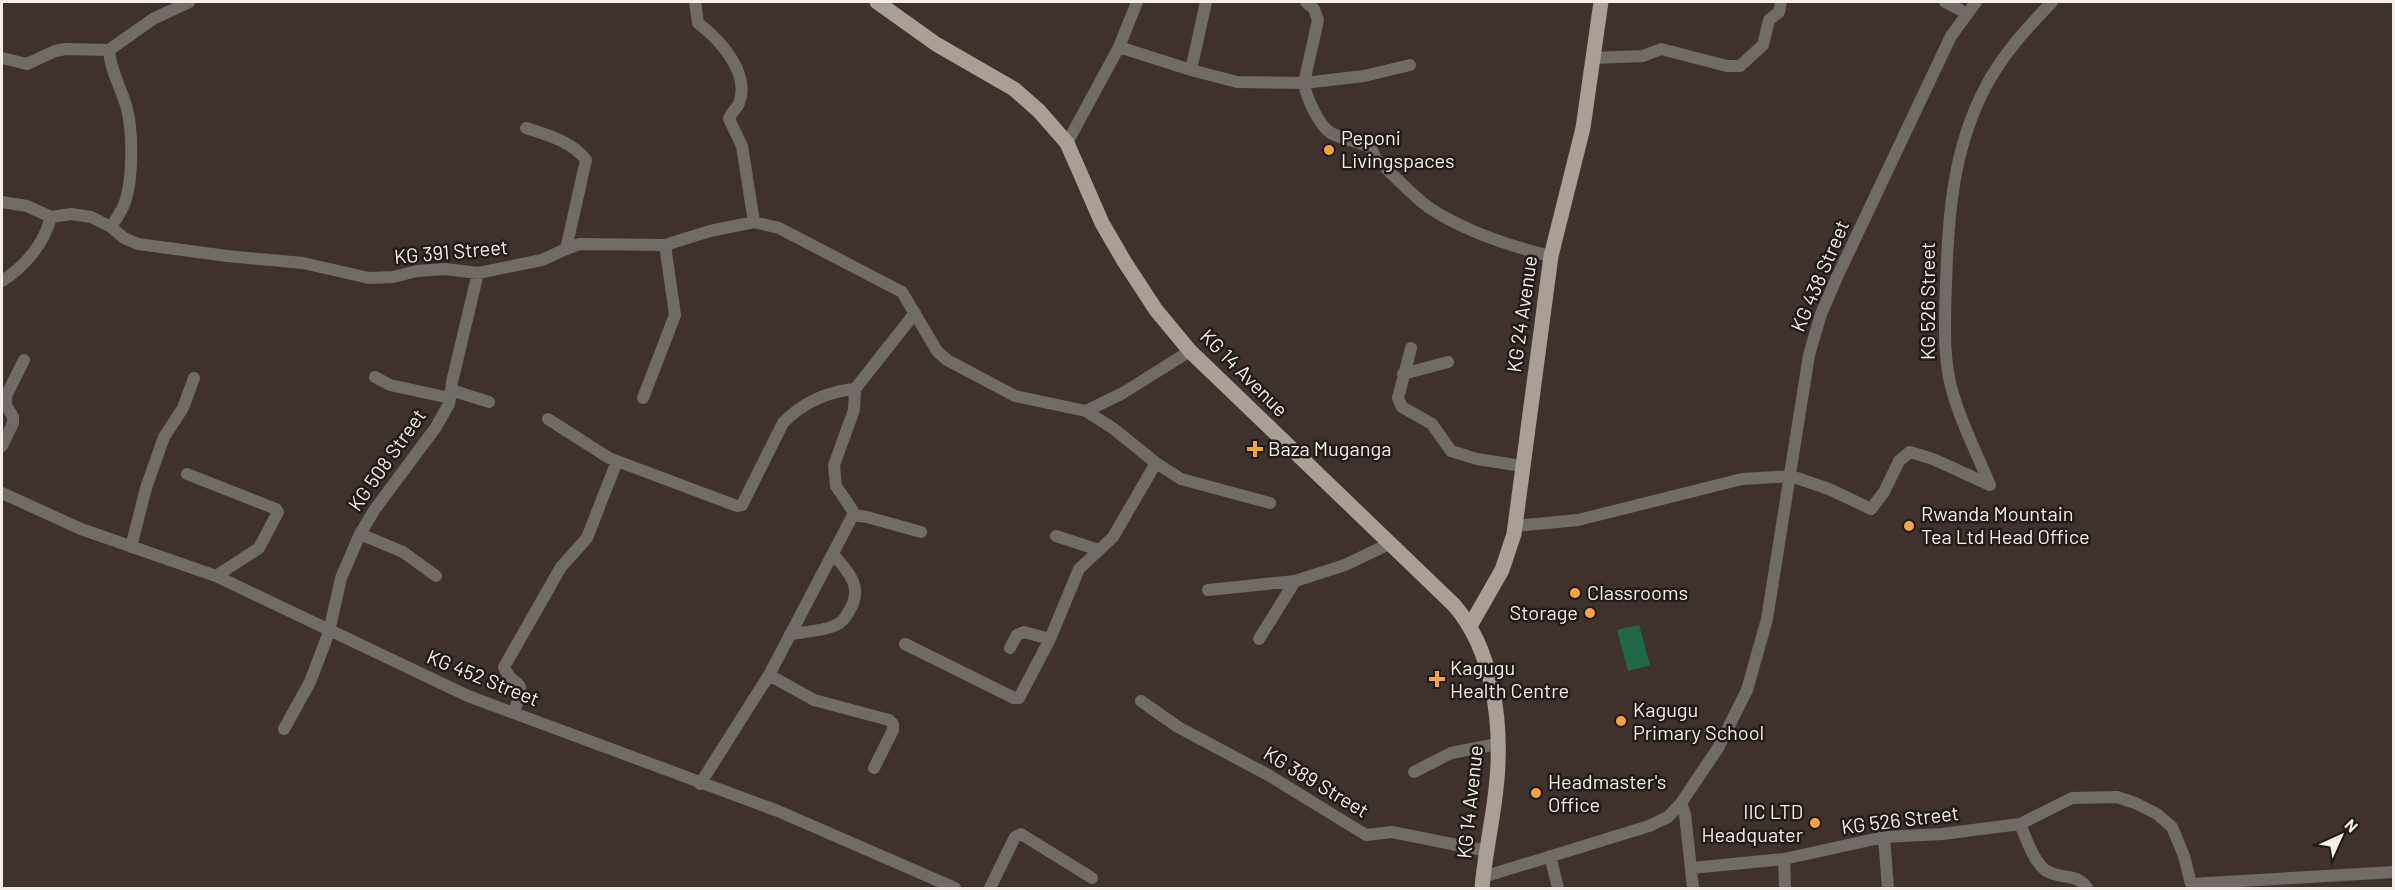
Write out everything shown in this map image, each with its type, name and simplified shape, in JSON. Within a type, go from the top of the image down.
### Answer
[{"type":"main road","name":"KG 14 Avenue","points":[[877,2],[936,44],[1014,89],[1039,111],[1067,143],[1093,204],[1119,252],[1156,310],[1190,351],[1454,605],[1470,626],[1484,655],[1491,682],[1497,744],[1497,777],[1482,883]]},
{"type":"main road","name":"KG 24 Avenue","points":[[1470,626],[1507,559],[1515,526],[1551,255],[1583,128],[1601,2]]},
{"type":"main road","points":[[1470,888],[1482,883]]},
{"type":"street","points":[[2,58],[27,64],[55,51],[65,49],[109,50],[153,19],[189,2]]},
{"type":"street","points":[[695,2],[698,23],[713,36],[738,70],[741,83],[739,103],[729,118],[742,146],[754,222]]},
{"type":"street","points":[[1067,143],[1119,47],[1137,2]]},
{"type":"street","points":[[1191,70],[1206,2]]},
{"type":"street","points":[[1305,2],[1314,9],[1318,20],[1304,83],[1305,92],[1312,108],[1330,132],[1371,148],[1376,159],[1432,210],[1478,233],[1516,248],[1551,255]]},
{"type":"street","points":[[1593,58],[1643,56],[1661,49],[1726,66],[1740,66],[1763,45],[1769,20],[1779,12],[1781,2]]},
{"type":"street","points":[[1945,2],[1966,14]]},
{"type":"street","name":"KG 438 Street","points":[[1482,883],[1550,856],[1649,826],[1668,817],[1718,748],[1747,690],[1762,640],[1791,476],[1809,355],[1821,314],[1951,36],[1976,2]]},
{"type":"street","name":"KG 526 Street","points":[[1791,476],[1829,489],[1871,508],[1884,492],[1899,462],[1910,452],[1933,459],[1990,485],[1954,397],[1946,363],[1944,336],[1948,213],[1969,123],[1985,87],[2020,37],[2052,2]]},
{"type":"street","points":[[1119,47],[1237,82],[1304,83],[1364,76],[1410,65]]},
{"type":"street","points":[[109,50],[111,68],[127,110],[131,134],[128,189],[124,204],[111,227]]},
{"type":"street","points":[[526,128],[557,138],[586,159],[566,249]]},
{"type":"street","name":"KG 391 Street","points":[[2,202],[27,206],[51,217],[71,214],[91,217],[138,244],[303,263],[369,278],[393,277],[417,271],[445,268],[478,273],[542,260],[580,244],[665,245],[710,231],[754,222],[779,228],[902,292],[937,351],[947,360],[1015,396],[1086,411]]},
{"type":"street","points":[[2,281],[26,262],[38,246],[51,217]]},
{"type":"street","points":[[643,398],[675,315],[665,245]]},
{"type":"street","name":"KG 508 Street","points":[[284,729],[310,682],[329,632],[341,578],[360,534],[375,509],[436,427],[451,394],[478,273]]},
{"type":"street","points":[[700,784],[769,675],[853,515],[853,511],[836,486],[834,465],[854,410],[855,389],[915,313]]},
{"type":"street","points":[[1411,348],[1398,399],[1402,407],[1432,424],[1451,451],[1477,459],[1522,466]]},
{"type":"street","points":[[1086,411],[1123,393],[1190,351]]},
{"type":"street","points":[[2,446],[13,423],[13,417],[6,405],[6,396],[24,360]]},
{"type":"street","points":[[1403,374],[1448,362]]},
{"type":"street","points":[[375,377],[400,388],[451,394],[489,402]]},
{"type":"street","points":[[131,547],[146,488],[164,437],[183,408],[194,378]]},
{"type":"street","points":[[548,419],[617,462],[740,506],[783,423],[792,413],[829,393],[855,389]]},
{"type":"street","points":[[1086,411],[1181,479],[1270,503]]},
{"type":"street","points":[[514,712],[522,690],[520,684],[505,671],[504,667],[561,567],[587,538],[617,462]]},
{"type":"street","points":[[905,644],[1014,698],[1019,698],[1050,639],[1079,569],[1113,537],[1156,463]]},
{"type":"street","points":[[187,474],[276,509],[278,512],[259,549],[216,576]]},
{"type":"street","points":[[1515,526],[1578,520],[1742,479],[1791,476]]},
{"type":"street","name":"KG 452 Street","points":[[2,493],[81,529],[216,576],[329,632],[468,696],[700,784],[778,811],[955,888]]},
{"type":"street","points":[[853,515],[921,532]]},
{"type":"street","points":[[360,534],[403,552],[436,576]]},
{"type":"street","points":[[1056,536],[1099,550]]},
{"type":"street","points":[[1208,590],[1295,581],[1345,565],[1389,544]]},
{"type":"street","points":[[790,634],[834,626],[843,620],[856,600],[857,592],[848,572],[833,554]]},
{"type":"street","points":[[1259,639],[1295,581]]},
{"type":"street","points":[[1010,648],[1017,635],[1024,632],[1050,639]]},
{"type":"street","points":[[769,675],[814,700],[889,720],[893,730],[874,768]]},
{"type":"street","name":"KG 389 Street","points":[[1141,701],[1178,727],[1270,776],[1366,835],[1392,832],[1487,851]]},
{"type":"street","points":[[1414,772],[1451,753],[1497,744]]},
{"type":"street","name":"KG 526 Street","points":[[1692,868],[1784,859],[1884,837],[1942,834],[2020,824],[2072,798],[2117,797],[2157,814],[2172,827],[2184,856],[2191,886]]},
{"type":"street","points":[[1681,802],[1685,814],[1693,888]]},
{"type":"street","points":[[2020,824],[2043,868],[2059,876],[2071,876],[2082,881],[2087,888]]},
{"type":"street","points":[[990,888],[1015,837],[1021,834],[1092,878]]},
{"type":"street","points":[[1884,837],[1888,888]]},
{"type":"street","points":[[1550,856],[1558,888]]},
{"type":"street","points":[[1784,859],[1785,888]]},
{"type":"street","points":[[2191,886],[2394,872]]},
{"type":"green space","points":[[1639,625],[1650,665],[1628,671],[1617,630]]},
{"type":"place","name":"Peponi Livingspaces","points":[[1329,150]]},
{"type":"place","name":"Baza Muganga","points":[[1255,449]]},
{"type":"place","name":"Rwanda Mountain Tea Ltd Head Office","points":[[1909,526]]},
{"type":"place","name":"Classrooms","points":[[1575,593]]},
{"type":"place","name":"Storage","points":[[1590,613]]},
{"type":"place","name":"Kagugu Health Centre","points":[[1437,679]]},
{"type":"place","name":"Kagugu Primary School","points":[[1621,721]]},
{"type":"place","name":"Headmaster's Office","points":[[1536,793]]},
{"type":"place","name":"IIC LTD Headquater","points":[[1815,823]]}]
